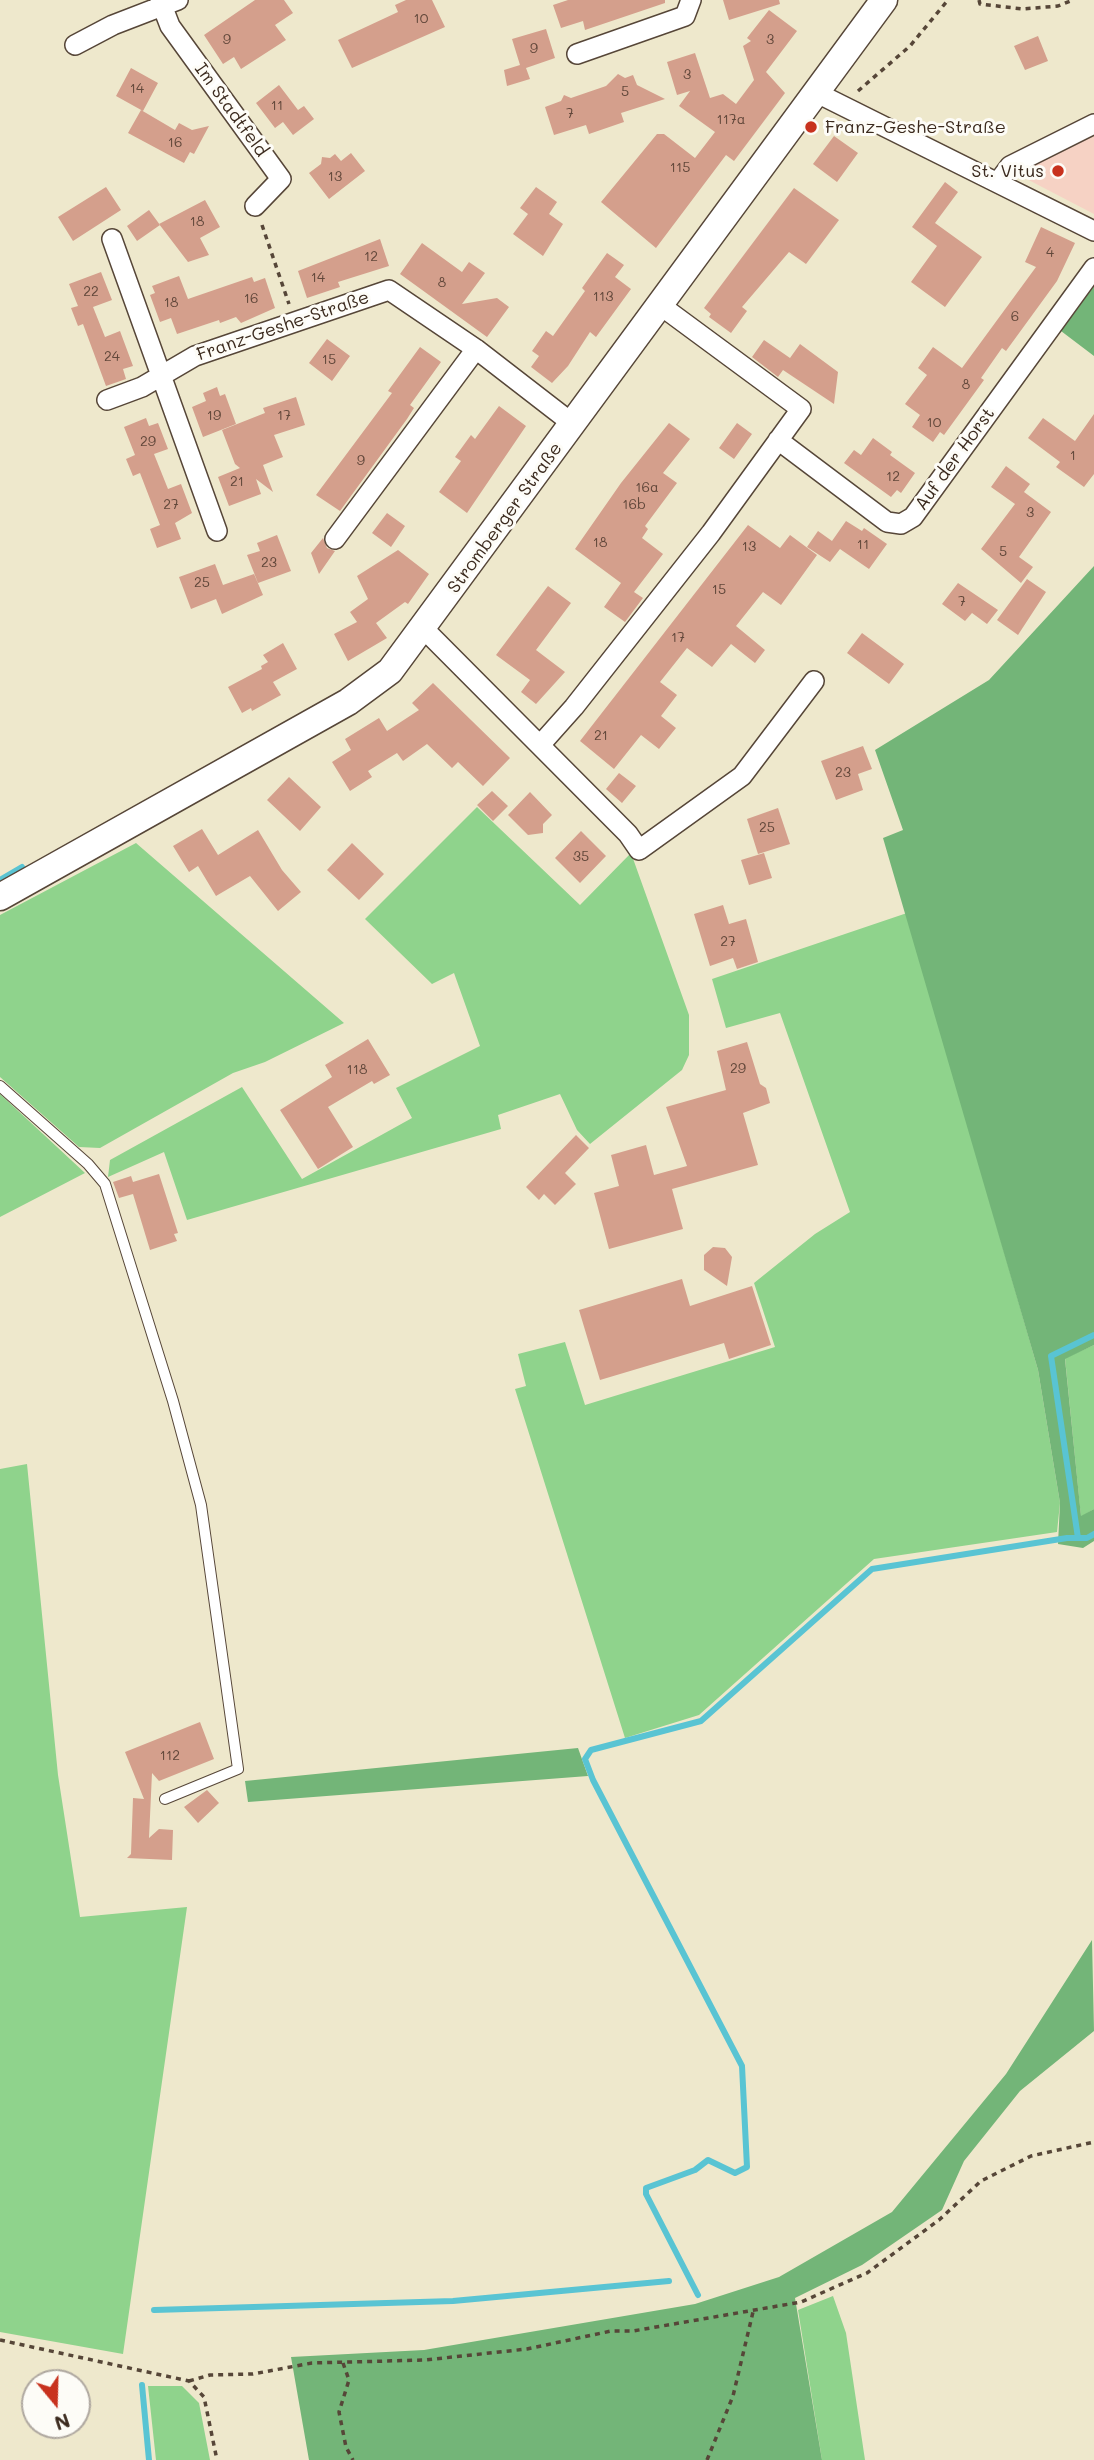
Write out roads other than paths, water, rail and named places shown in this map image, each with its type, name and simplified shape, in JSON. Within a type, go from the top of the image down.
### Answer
[{"type":"main road","name":"Stromberger Straße","points":[[0,897],[348,702],[390,671],[424,629],[884,0]]},
{"type":"street","points":[[577,54],[677,20],[685,16],[691,0]]},
{"type":"street","name":"Im Stadtfeld","points":[[75,45],[113,24],[167,2],[170,26],[281,179],[255,206]]},
{"type":"street","points":[[817,93],[1094,231]]},
{"type":"street","points":[[998,183],[1010,166],[1094,124]]},
{"type":"street","points":[[113,239],[159,375],[217,531]]},
{"type":"street","name":"Auf der Horst","points":[[778,440],[887,522],[901,524],[913,517],[1094,268]]},
{"type":"street","name":"Franz-Geshe-Straße","points":[[107,400],[142,387],[195,356],[389,290],[476,349],[573,425]]},
{"type":"street","points":[[541,744],[574,707],[702,544],[801,410],[660,305]]},
{"type":"street","points":[[335,539],[476,349]]},
{"type":"street","points":[[424,629],[541,744],[628,834],[639,850],[742,776],[814,681]]},
{"type":"lane","points":[[0,1086],[88,1164],[105,1184],[173,1401],[201,1505],[238,1769],[165,1799]]},
{"type":"waterway","points":[[0,880],[22,867]]},
{"type":"waterway","points":[[1078,1538],[1051,1356],[1094,1335]]},
{"type":"waterway","points":[[698,2295],[646,2194],[646,2188],[695,2170],[708,2160],[735,2173],[747,2167],[742,2066],[593,1780],[585,1759],[591,1750],[701,1721],[872,1569],[1067,1538],[1087,1538],[1094,1534]]},
{"type":"waterway","points":[[154,2310],[453,2301],[669,2281]]},
{"type":"waterway","points":[[142,2385],[149,2460]]},
{"type":"place","name":"Franz-Geshe-Straße","points":[[811,127]]},
{"type":"place","name":"St. Vitus","points":[[1058,171]]}]
